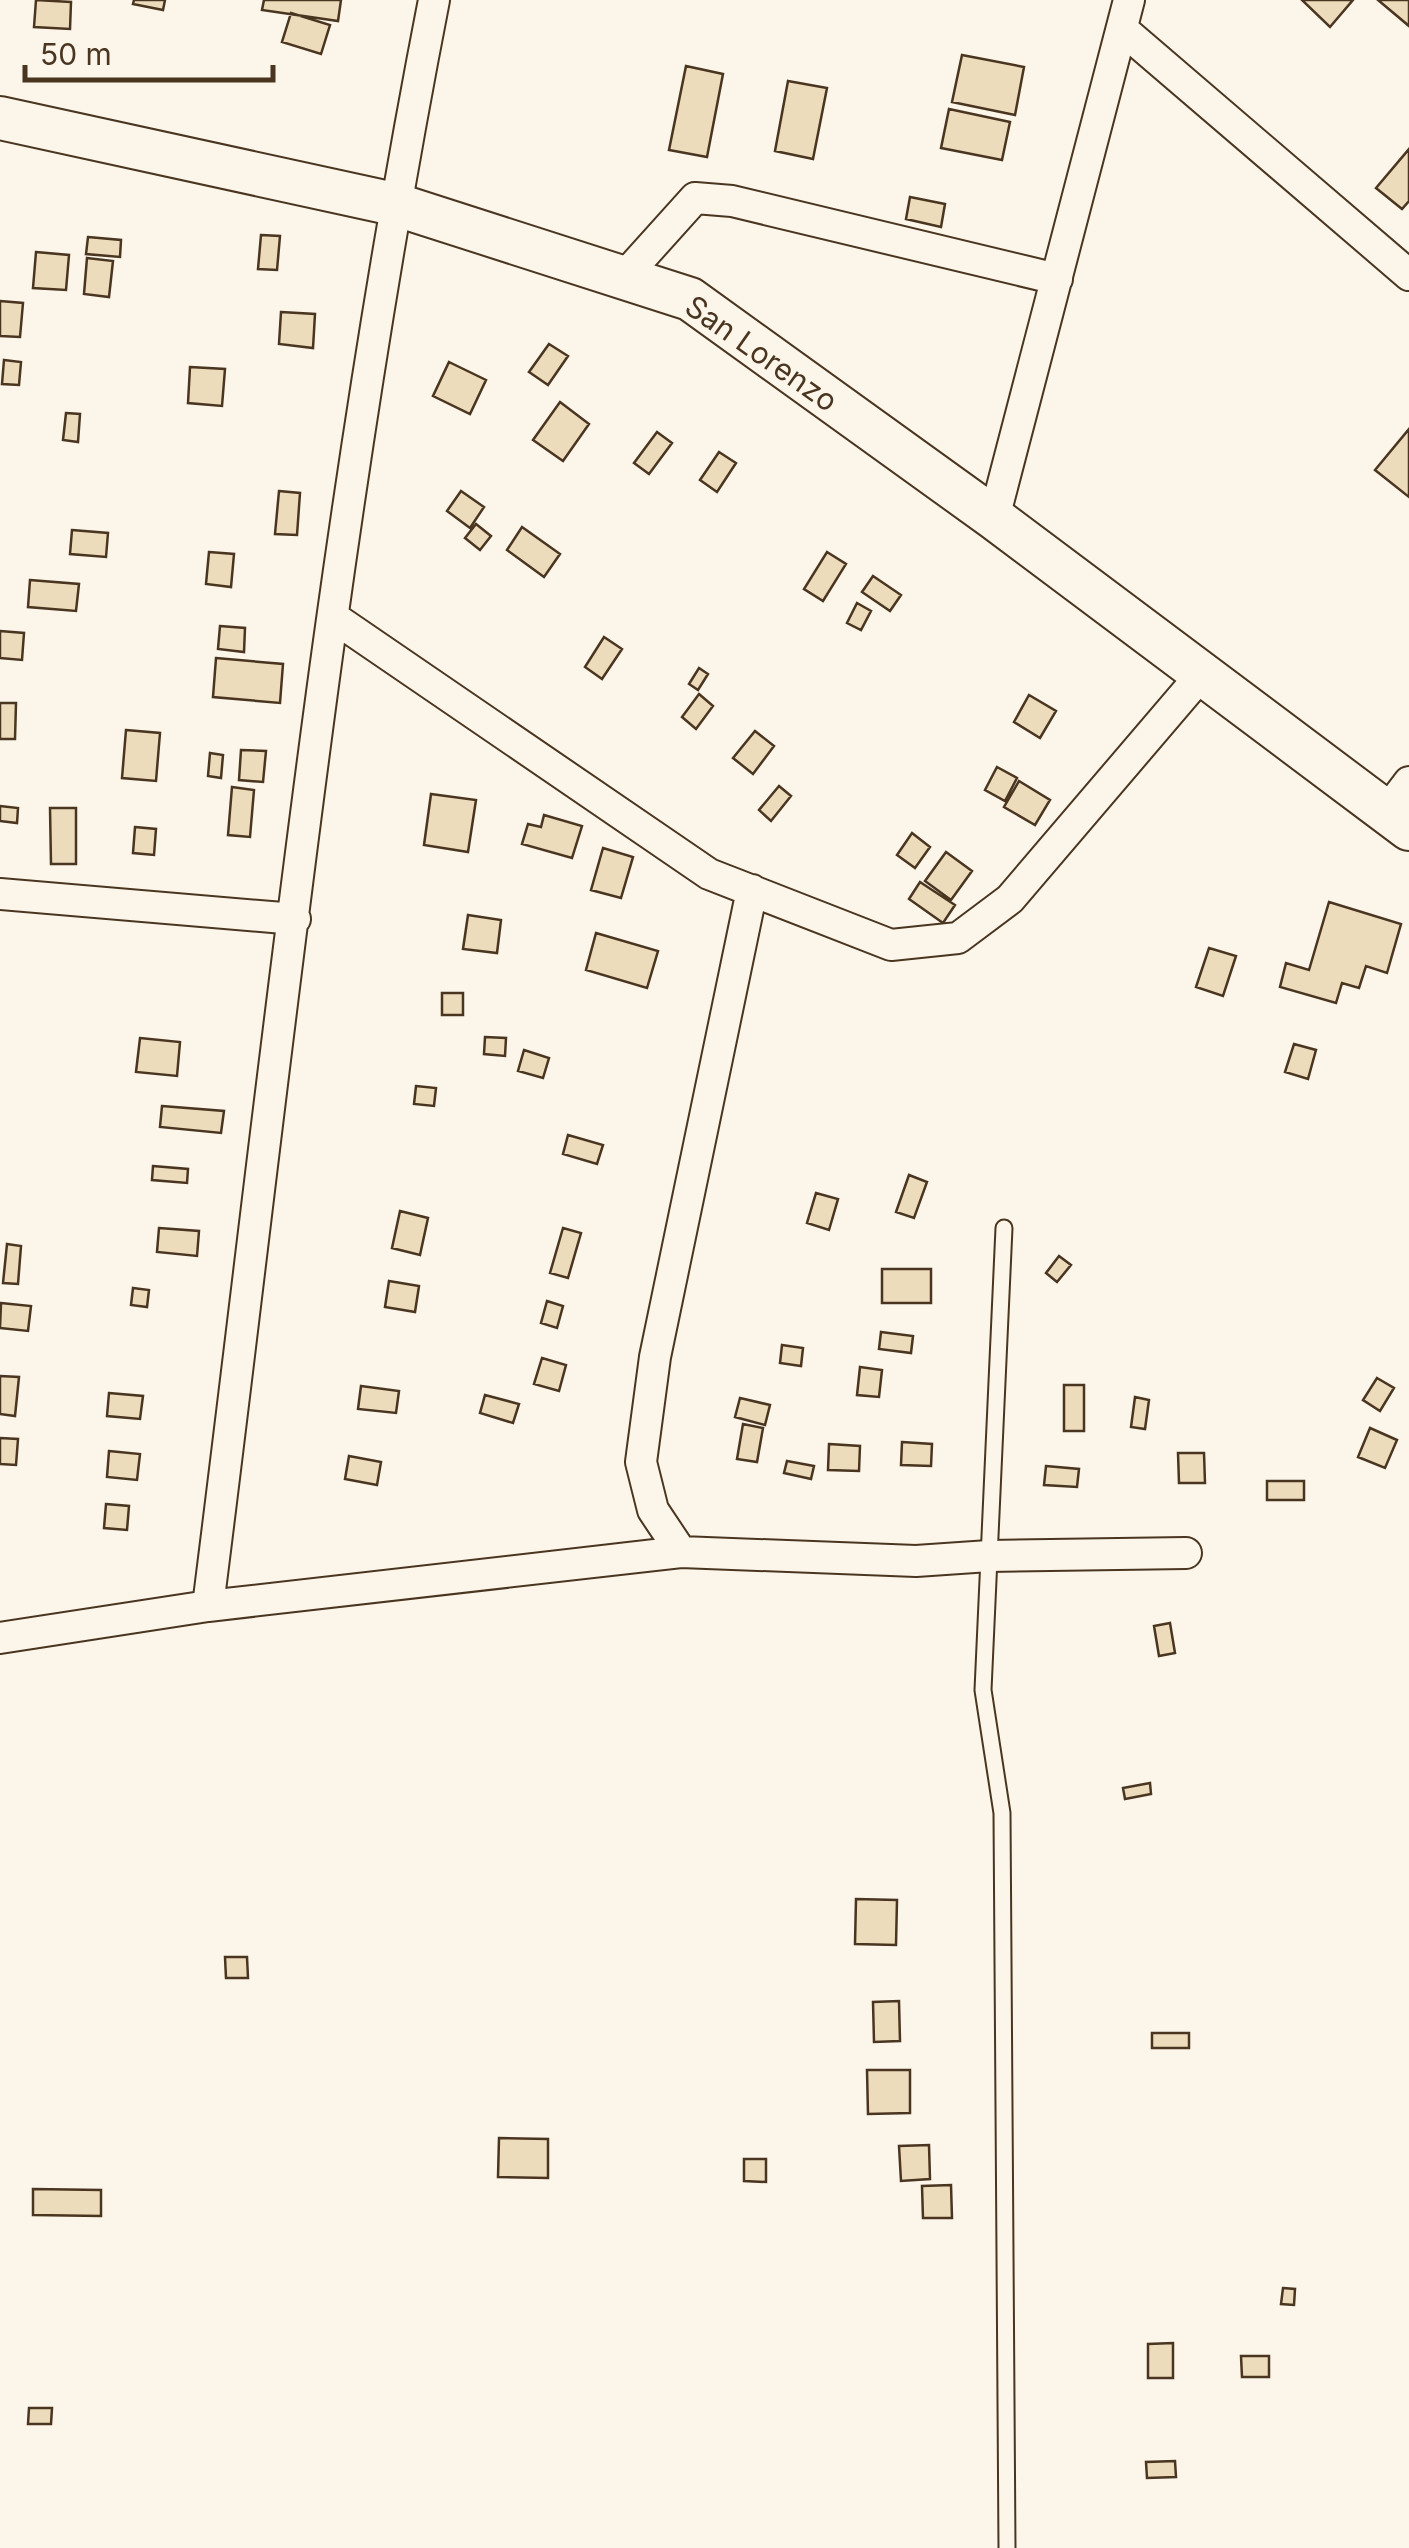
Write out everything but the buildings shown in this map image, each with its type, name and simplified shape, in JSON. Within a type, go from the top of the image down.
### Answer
[{"type":"street","points":[[208,1606],[333,617],[394,204],[434,0]]},
{"type":"street","points":[[994,518],[1126,14],[1409,275]]},
{"type":"street","name":"San Lorenzo","points":[[0,118],[394,204],[690,299],[1202,674],[1402,808]]},
{"type":"street","points":[[623,278],[695,198],[732,201],[1056,279]]},
{"type":"street","points":[[333,617],[709,874],[891,944],[958,938],[1010,899],[1202,674]]},
{"type":"street","points":[[681,1552],[653,1510],[641,1462],[655,1357],[752,890]]},
{"type":"street","points":[[0,894],[295,919]]},
{"type":"street","points":[[0,1638],[208,1606],[681,1552],[916,1561],[1186,1553]]},
{"type":"lane","points":[[1004,1228],[983,1690],[1002,1813],[1007,2548]]}]
